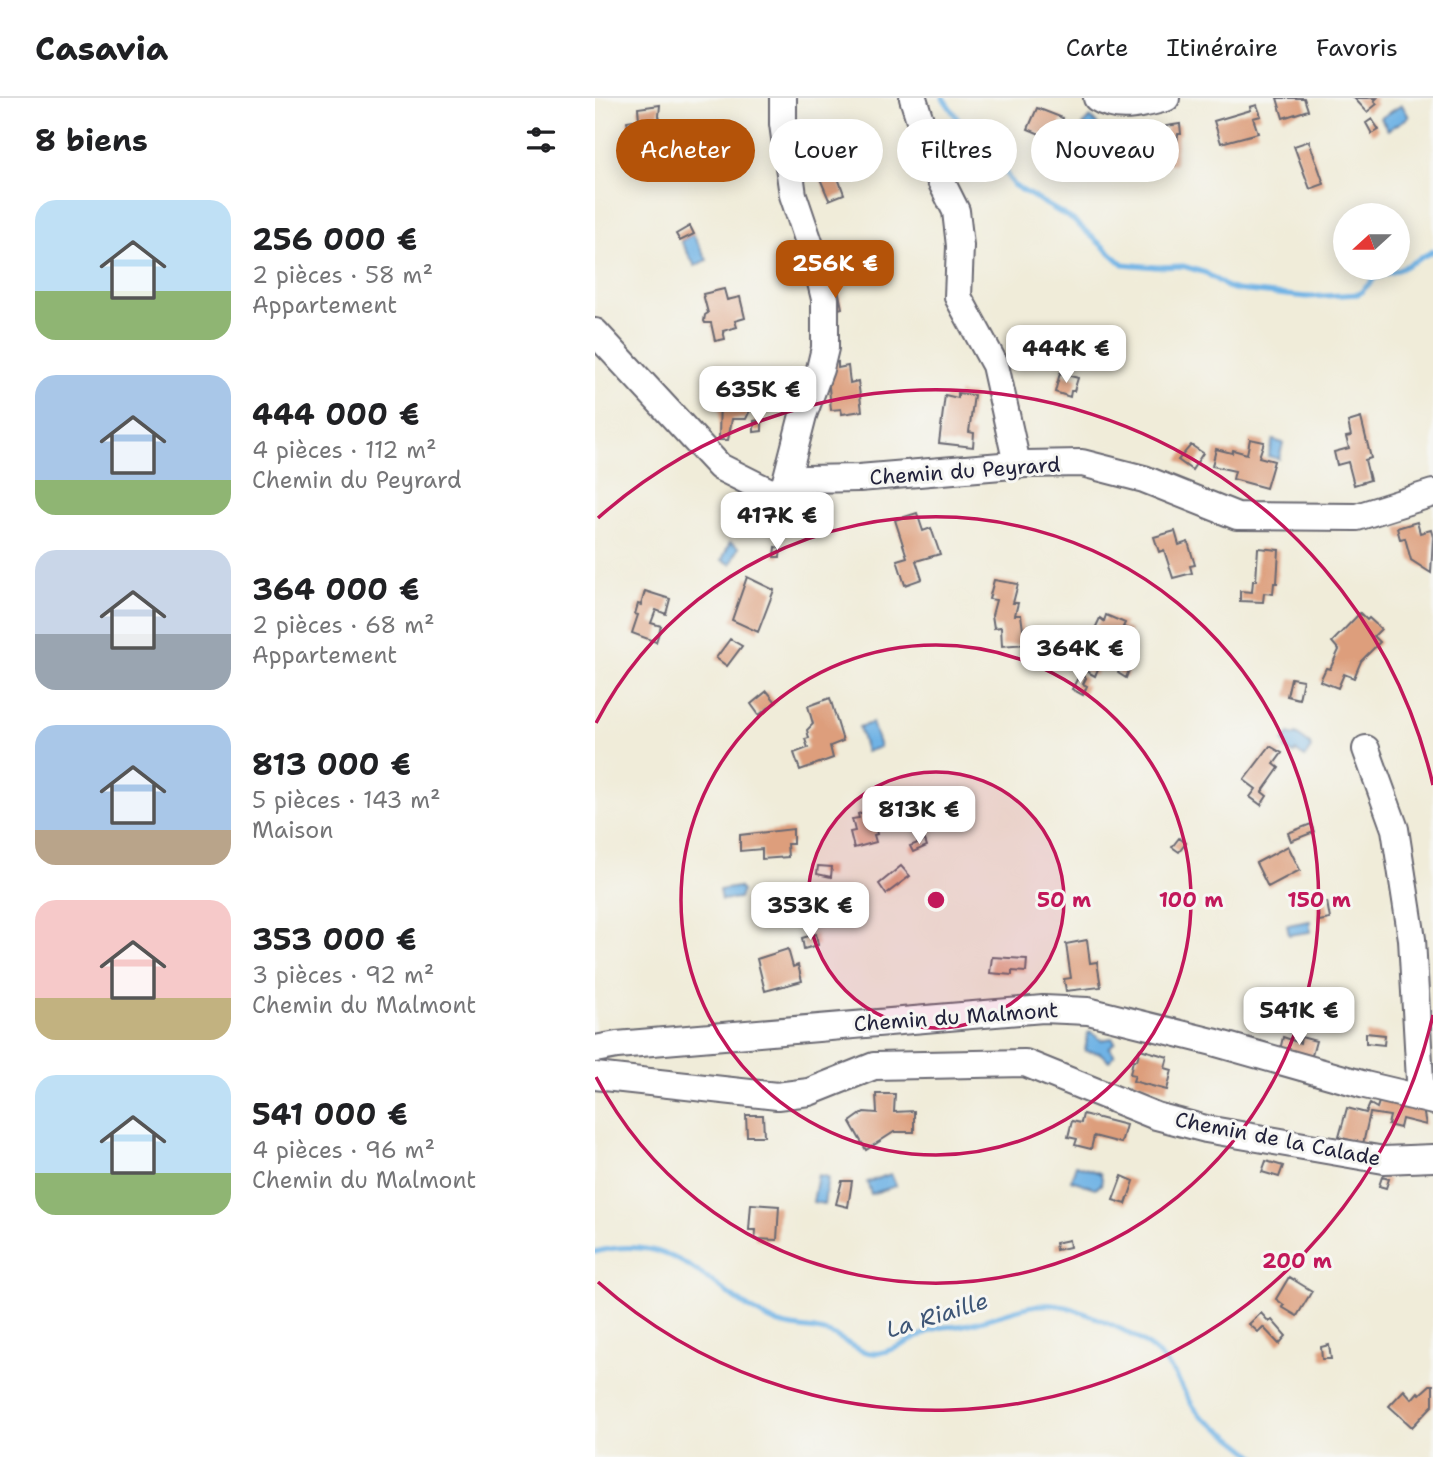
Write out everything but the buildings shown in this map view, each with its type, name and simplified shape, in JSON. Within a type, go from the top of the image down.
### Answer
[{"type":"street","points":[[783,98],[783,124],[793,195],[825,299],[825,348],[803,415],[785,485]]},
{"type":"street","points":[[913,98],[936,171],[956,211],[960,246],[958,297],[995,365],[1017,464]]},
{"type":"street","points":[[1097,98],[1124,106],[1166,98]]},
{"type":"street","name":"Chemin du Peyrard","points":[[595,332],[720,467],[774,494],[785,485],[805,479],[859,478],[1017,464],[1082,463],[1144,479],[1237,516],[1357,517],[1433,493]]},
{"type":"street","points":[[1366,749],[1395,830],[1412,939],[1427,1099]]},
{"type":"street","name":"Chemin du Malmont","points":[[595,1049],[737,1034],[1043,1009],[1088,1011],[1427,1099]]},
{"type":"street","name":"Chemin de la Calade","points":[[595,1076],[777,1096],[809,1092],[874,1066],[1025,1063],[1156,1116],[1206,1129],[1384,1160],[1433,1158]]},
{"type":"water","points":[[1402,105],[1409,117],[1388,130],[1381,118]]},
{"type":"water","points":[[693,234],[707,260],[695,266],[681,241]]},
{"type":"water","points":[[1273,440],[1283,443],[1279,459],[1268,456]]},
{"type":"water","points":[[730,542],[739,547],[731,564],[722,560]]},
{"type":"water","points":[[872,723],[880,747],[866,752],[859,727]]},
{"type":"water","points":[[1289,734],[1296,734],[1310,744],[1311,748],[1305,757],[1296,751],[1293,754],[1285,748],[1287,745],[1283,742]]},
{"type":"water","points":[[911,795],[919,806],[901,820],[893,809]]},
{"type":"water","points":[[738,887],[742,891],[739,898],[721,900],[719,890]]},
{"type":"water","points":[[1310,921],[1310,932],[1289,935],[1287,925]]},
{"type":"water","points":[[1091,1032],[1101,1040],[1112,1038],[1115,1042],[1109,1048],[1115,1055],[1109,1061],[1100,1053],[1085,1051],[1088,1033]]},
{"type":"water","points":[[1076,1165],[1100,1173],[1101,1185],[1095,1188],[1071,1180]]},
{"type":"water","points":[[891,1174],[896,1186],[871,1194],[867,1182]]},
{"type":"water","points":[[818,1175],[828,1177],[824,1204],[813,1202]]},
{"type":"waterway","points":[[943,98],[967,132],[1003,168],[1013,185],[1073,220],[1123,264],[1183,266],[1206,273],[1227,287],[1237,290],[1307,297],[1359,294],[1375,278],[1400,269],[1433,251]]},
{"type":"waterway","name":"La Riaille","points":[[595,1252],[623,1248],[648,1249],[670,1256],[770,1320],[786,1326],[823,1332],[872,1353],[894,1349],[938,1328],[961,1326],[1033,1306],[1061,1306],[1076,1310],[1117,1327],[1154,1350],[1173,1372],[1201,1416],[1256,1457]]}]
